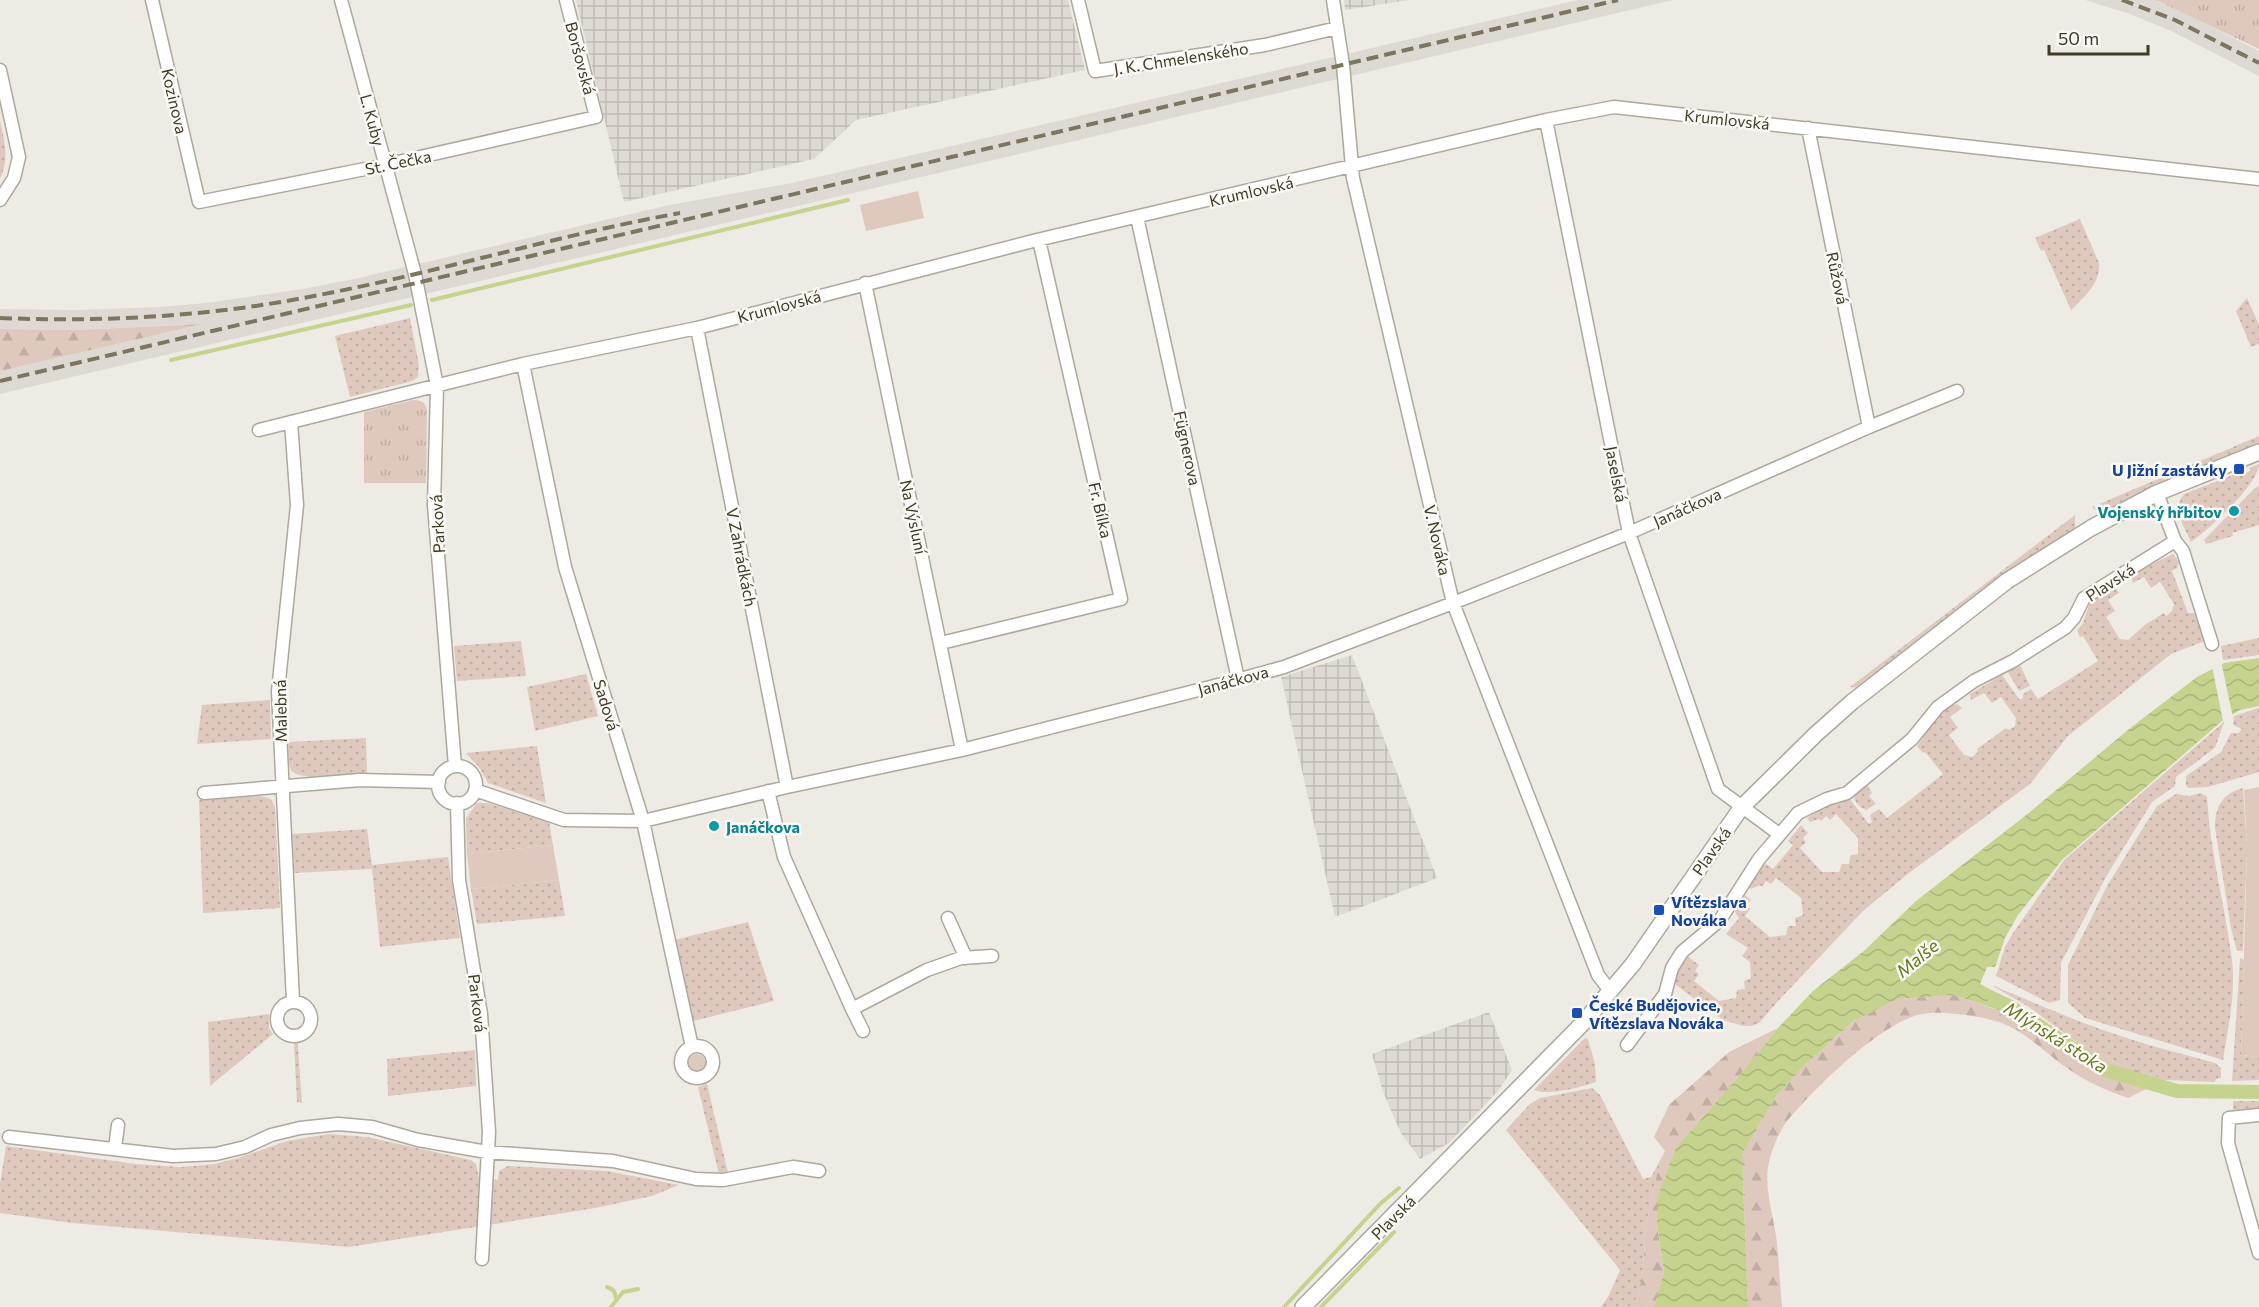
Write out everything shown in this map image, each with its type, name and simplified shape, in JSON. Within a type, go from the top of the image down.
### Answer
[{"type":"street","name":"Kozinova","points":[[152,0],[199,202]]},
{"type":"street","name":"L. Kuby","points":[[341,0],[416,279]]},
{"type":"street","name":"Boršovská","points":[[566,0],[596,117]]},
{"type":"street","name":"J. K. Chmelenského","points":[[1078,0],[1095,71],[1338,35]]},
{"type":"street","name":"V. Nováka","points":[[1333,0],[1343,65],[1351,167],[1453,603],[1598,975],[1611,992]]},
{"type":"street","points":[[0,70],[19,157],[15,178],[0,200]]},
{"type":"street","name":"Krumlovská","points":[[259,430],[523,364],[697,328],[1039,240],[1546,120],[1614,107],[2259,179]]},
{"type":"street","name":"St. Čečka","points":[[199,202],[385,165],[596,117]]},
{"type":"street","name":"Jaselská","points":[[1546,120],[1629,533],[1718,789],[1779,834]]},
{"type":"street","name":"Růžová","points":[[1808,128],[1869,427]]},
{"type":"street","name":"Fügnerova","points":[[1137,217],[1238,679]]},
{"type":"street","name":"Fr. Bílka","points":[[941,643],[1121,598],[1039,240]]},
{"type":"street","name":"Parková","points":[[416,279],[437,386],[434,505],[455,766]]},
{"type":"street","name":"Na Výsluní","points":[[865,283],[962,750]]},
{"type":"street","name":"V Zahrádkách","points":[[697,328],[787,787]]},
{"type":"street","name":"Sadová","points":[[523,364],[565,567],[643,821],[692,1047]]},
{"type":"street","name":"Janáčkova","points":[[475,790],[564,820],[643,821],[768,791],[962,750],[1284,667],[1629,533],[1869,427],[1957,391]]},
{"type":"street","name":"Malebná","points":[[291,422],[297,505],[278,691],[293,1001]]},
{"type":"street","name":"Plavská","points":[[1303,1307],[1611,992],[1633,964],[1741,808],[1816,734],[1852,702],[2007,581],[2091,528],[2157,493],[2259,452]]},
{"type":"street","points":[[2157,493],[2179,546],[2212,644]]},
{"type":"street","name":"Plavská","points":[[1627,1045],[1665,994],[1672,968],[1682,952],[1720,920],[1740,886],[1779,834],[1798,813],[1827,799],[1847,793],[1912,739],[1938,707],[1974,681],[2013,662],[2070,625],[2084,598],[2179,546]]},
{"type":"street","points":[[455,766],[461,766],[471,772],[475,790],[468,800],[457,803],[451,802],[441,794],[439,782],[444,771],[455,766]]},
{"type":"street","points":[[204,793],[360,780],[439,782]]},
{"type":"street","points":[[768,791],[784,857],[863,1031]]},
{"type":"street","name":"Parková","points":[[457,803],[459,880],[481,1014],[489,1132],[482,1259]]},
{"type":"street","points":[[948,918],[966,958]]},
{"type":"street","points":[[852,1009],[927,970],[966,958],[992,956]]},
{"type":"street","points":[[2259,1115],[2229,1118],[2228,1143],[2259,1253]]},
{"type":"street","points":[[9,1137],[173,1156],[216,1154],[245,1147],[271,1135],[300,1128],[338,1124],[372,1128],[418,1140],[487,1152],[613,1161],[696,1179],[723,1180],[793,1167],[819,1172]]},
{"type":"street","points":[[115,1148],[118,1125]]},
{"type":"shaded area","points":[[576,0],[1068,0],[1085,70],[856,120],[814,159],[624,202]]},
{"type":"shaded area","points":[[1344,0],[1409,0],[1345,10]]},
{"type":"shaded area","points":[[1578,0],[1673,0],[0,394],[0,371],[197,324],[76,330],[0,329],[0,309],[76,310],[159,307],[206,303],[354,279],[669,205],[792,183]]},
{"type":"shaded area","points":[[2085,0],[2153,0],[2179,10],[2259,51],[2259,76],[2171,31],[2130,14]]},
{"type":"shaded area","points":[[1352,655],[1437,878],[1335,917],[1281,677]]},
{"type":"shaded area","points":[[1489,1012],[1512,1070],[1498,1091],[1449,1143],[1420,1159],[1401,1133],[1383,1092],[1372,1054]]},
{"type":"green space","points":[[2153,0],[2259,0],[2259,49],[2160,2]]},
{"type":"green space","points":[[0,120],[5,164],[0,179]]},
{"type":"green space","points":[[918,191],[924,218],[866,231],[860,205]]},
{"type":"green space","points":[[2080,219],[2099,263],[2099,270],[2091,289],[2071,310],[2044,250],[2041,251],[2035,238]]},
{"type":"green space","points":[[2247,298],[2259,325],[2259,344],[2251,347],[2236,311]]},
{"type":"green space","points":[[410,318],[419,365],[418,377],[412,381],[350,397],[335,336]]},
{"type":"green space","points":[[202,324],[0,371],[0,329],[76,330]]},
{"type":"green space","points":[[413,400],[422,402],[427,410],[426,483],[364,483],[364,412]]},
{"type":"green space","points":[[2259,436],[2259,443],[2179,475],[2101,515],[2092,507]]},
{"type":"green space","points":[[2259,464],[2257,473],[2242,495],[2220,518],[2191,542],[2179,512],[2180,500],[2184,494],[2238,473],[2240,476],[2250,471],[2249,468]]},
{"type":"green space","points":[[2259,486],[2259,525],[2206,544],[2204,540]]},
{"type":"green space","points":[[2075,515],[2075,529],[1999,580],[1860,688],[1850,687]]},
{"type":"green space","points":[[2173,554],[2179,562],[2177,568],[2172,571],[2188,613],[2197,613],[2205,641],[2171,654],[2068,736],[2030,784],[1909,873],[1863,911],[1759,1023],[1743,1026],[1723,1020],[1676,985],[1675,973],[1687,956],[1699,965],[1695,971],[1699,974],[1694,981],[1719,1001],[1736,998],[1737,990],[1745,989],[1744,981],[1751,978],[1750,962],[1742,956],[1748,948],[1726,934],[1739,918],[1734,910],[1742,893],[1751,900],[1746,906],[1750,909],[1745,916],[1770,937],[1786,935],[1788,926],[1796,926],[1795,918],[1803,915],[1801,898],[1776,878],[1771,884],[1766,881],[1762,887],[1760,885],[1751,889],[1747,886],[1764,865],[1773,869],[1793,845],[1788,841],[1801,825],[1808,833],[1803,838],[1806,842],[1800,848],[1822,872],[1839,872],[1842,864],[1849,864],[1850,857],[1858,854],[1858,838],[1836,814],[1830,820],[1826,816],[1821,821],[1819,819],[1810,822],[1807,818],[1825,807],[1849,798],[1869,824],[1872,822],[1870,815],[1879,809],[1887,818],[1943,774],[1917,746],[1939,716],[1957,704],[1962,708],[1950,717],[1958,728],[1949,735],[1964,755],[1972,757],[1978,752],[1977,749],[2006,728],[2009,730],[2015,726],[2016,718],[2001,697],[1992,703],[1984,693],[1971,700],[1970,694],[2002,675],[2020,700],[2023,694],[2031,689],[2038,699],[2098,661],[2083,636],[2080,637],[2077,631],[2083,623],[2090,602],[2114,586],[2119,593],[2108,600],[2115,611],[2106,617],[2120,639],[2128,640],[2146,624],[2164,613],[2166,616],[2172,611],[2174,604],[2160,582],[2151,588],[2144,577],[2133,583],[2131,577]]},
{"type":"green space","points":[[2259,638],[2259,655],[2223,660],[2221,646]]},
{"type":"green space","points":[[521,641],[526,676],[457,681],[454,646]]},
{"type":"green space","points":[[2020,665],[2030,686],[2019,691],[2008,672]]},
{"type":"green space","points":[[586,674],[598,716],[535,731],[527,687]]},
{"type":"green space","points":[[270,700],[271,739],[197,744],[202,705]]},
{"type":"green space","points":[[2259,708],[2259,772],[2208,787],[2188,788],[2186,776],[2221,752],[2231,733],[2239,733],[2242,729],[2233,725],[2234,716]]},
{"type":"green space","points":[[2224,722],[2215,748],[2176,777],[2175,786],[2152,802],[2107,875],[2061,963],[2060,1000],[2049,1003],[1996,976],[2005,947],[2013,933],[2064,860]]},
{"type":"green space","points":[[366,738],[367,773],[327,777],[305,776],[297,774],[290,768],[288,742]]},
{"type":"green space","points":[[537,746],[546,803],[488,783],[479,767],[466,753]]},
{"type":"green space","points":[[1867,785],[1872,793],[1869,796],[1876,804],[1866,810],[1856,803],[1854,796]]},
{"type":"green space","points":[[2259,787],[2259,1057],[2241,1055],[2247,849],[2244,790]]},
{"type":"green space","points":[[2243,788],[2247,849],[2243,951],[2237,951],[2231,928],[2215,828],[2216,814],[2224,798]]},
{"type":"green space","points":[[2201,793],[2207,797],[2211,838],[2233,972],[2232,998],[2223,1060],[2085,1018],[2068,1003],[2068,965],[2107,886],[2141,831],[2157,806],[2176,794],[2189,796]]},
{"type":"green space","points":[[261,796],[271,799],[275,807],[280,908],[203,913],[199,800]]},
{"type":"green space","points":[[477,803],[488,803],[549,822],[553,845],[467,854],[466,818]]},
{"type":"green space","points":[[367,829],[372,865],[448,857],[460,938],[380,947],[372,869],[294,873],[292,834]]},
{"type":"green space","points":[[553,845],[559,880],[471,889],[467,854]]},
{"type":"green space","points":[[559,880],[565,916],[477,924],[471,889]]},
{"type":"green space","points":[[748,922],[774,1001],[693,1021],[674,940]]},
{"type":"green space","points":[[2240,958],[2244,960],[2241,1055],[2259,1057],[2259,1080],[2232,1081]]},
{"type":"green space","points":[[1991,985],[2096,1028],[2215,1063],[2221,1068],[2221,1078],[2216,1079],[2215,1082],[2165,1080],[2094,1055],[2029,1007]]},
{"type":"green space","points":[[1954,995],[2009,1014],[2011,1007],[2058,1031],[2094,1055],[2165,1080],[2128,1098],[2081,1077],[2026,1036],[1999,1022],[1950,1013],[1922,1014],[1905,1020],[1867,1044],[1848,1060],[1812,1094],[1785,1124],[1774,1145],[1767,1179],[1777,1243],[1782,1307],[1748,1307],[1742,1154],[1777,1095],[1803,1067],[1852,1022],[1898,999]]},
{"type":"green space","points":[[269,1014],[269,1028],[273,1034],[210,1086],[208,1022]]},
{"type":"green space","points":[[1778,1028],[1734,1082],[1657,1225],[1664,1272],[1654,1307],[1629,1307],[1638,1296],[1643,1270],[1646,1225],[1657,1174],[1665,1151],[1654,1137],[1669,1105],[1729,1052]]},
{"type":"green space","points":[[1585,1038],[1588,1039],[1595,1064],[1596,1082],[1556,1091],[1534,1090]]},
{"type":"green space","points":[[298,1042],[302,1103],[297,1102],[294,1043]]},
{"type":"green space","points":[[475,1050],[476,1086],[388,1096],[387,1059]]},
{"type":"green space","points":[[693,1054],[701,1054],[706,1059],[704,1070],[693,1072],[688,1067],[688,1059]]},
{"type":"green space","points":[[707,1084],[729,1177],[721,1183],[698,1087]]},
{"type":"green space","points":[[1592,1088],[1600,1095],[1643,1179],[1651,1177],[1665,1151],[1657,1174],[1646,1225],[1643,1270],[1638,1297],[1629,1307],[1601,1307],[1620,1270],[1506,1130],[1530,1104],[1540,1098]]},
{"type":"green space","points":[[2233,1101],[2259,1101],[2259,1111],[2233,1113]]},
{"type":"green space","points":[[329,1134],[367,1137],[471,1160],[476,1164],[479,1178],[498,1180],[499,1171],[508,1166],[607,1171],[679,1185],[652,1196],[595,1208],[349,1247],[72,1223],[0,1213],[0,1184],[6,1146],[136,1164],[180,1167],[215,1164],[287,1141]]},
{"type":"water","name":"Malše","points":[[2259,658],[2259,706],[2240,710],[2222,721],[2062,860],[2018,915],[2005,938],[1995,967],[1987,967],[1980,984],[2011,1000],[2010,1014],[1954,995],[1898,999],[1852,1022],[1803,1067],[1777,1095],[1742,1154],[1748,1307],[1654,1307],[1664,1272],[1657,1225],[1658,1196],[1676,1148],[1778,1028],[1813,991],[1865,950],[1916,901],[2030,812],[2129,729],[2197,677],[2224,663]]},
{"type":"pier","points":[[2221,661],[2233,718],[2223,721],[2212,666]]},
{"type":"waterway","points":[[432,300],[848,200]]},
{"type":"waterway","points":[[171,360],[411,305]]},
{"type":"waterway","name":"Mlýnská stoka","points":[[1995,1000],[2011,1007],[2105,1070],[2177,1091],[2259,1092]]},
{"type":"waterway","points":[[1284,1307],[1380,1204],[1399,1188]]},
{"type":"waterway","points":[[1321,1307],[1394,1232]]},
{"type":"waterway","points":[[607,1287],[614,1291],[616,1299]]},
{"type":"waterway","points":[[611,1307],[623,1292],[638,1289]]},
{"type":"railway","points":[[0,381],[1618,0]]},
{"type":"railway","points":[[2122,0],[2175,20],[2259,63]]},
{"type":"railway","points":[[0,318],[152,317],[228,310],[350,289],[585,233],[680,213]]},
{"type":"place","name":"U Jižní zastávky","points":[[2239,469]]},
{"type":"place","name":"Vojenský hřbitov","points":[[2234,511]]},
{"type":"place","name":"Janáčkova","points":[[714,826]]},
{"type":"place","name":"Vítězslava Nováka","points":[[1659,910]]},
{"type":"place","name":"České Budějovice, Vítězslava Nováka","points":[[1577,1013]]}]
